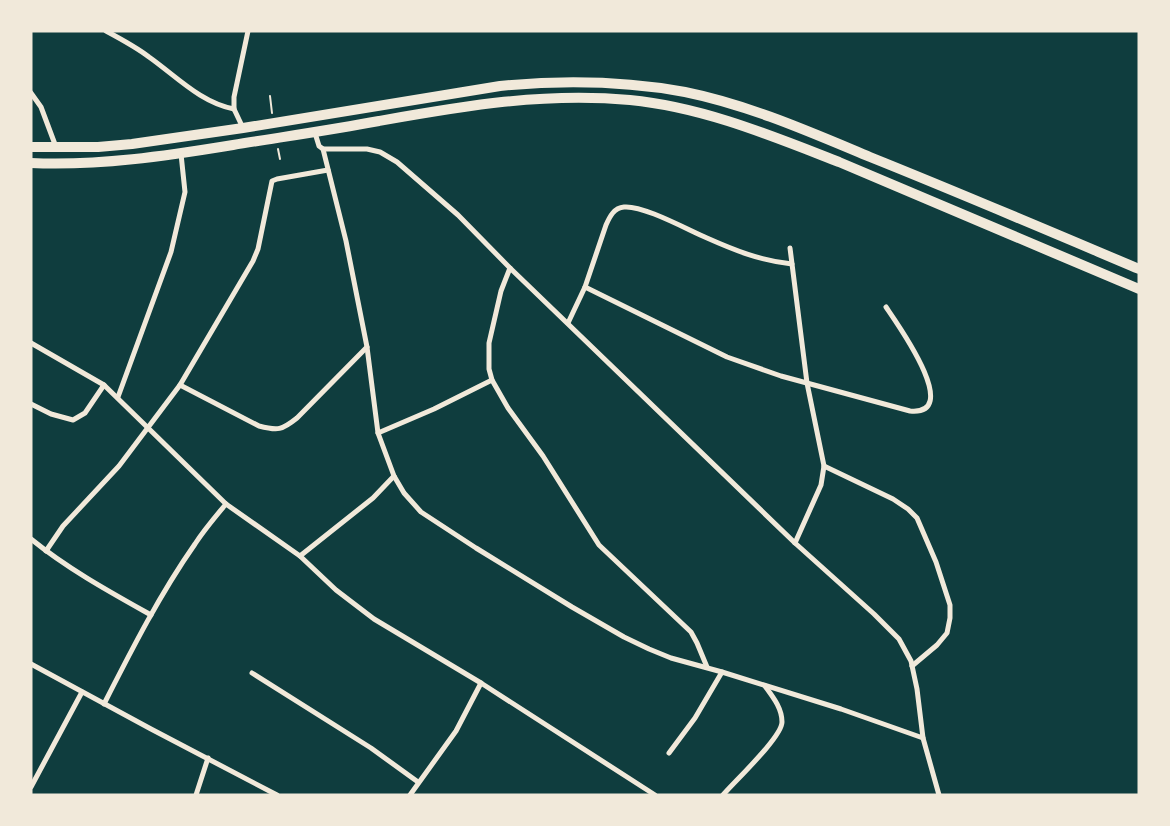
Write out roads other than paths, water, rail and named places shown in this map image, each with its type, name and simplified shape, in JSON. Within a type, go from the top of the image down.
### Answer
[{"type":"main road","points":[[31,146],[56,148],[132,144],[500,86],[534,83],[605,83],[661,88],[746,108],[1139,269]]},
{"type":"main road","points":[[31,163],[78,164],[181,154],[450,109],[516,100],[561,97],[632,100],[704,114],[737,124],[839,162],[1139,289]]},
{"type":"main road","points":[[839,162],[845,147]]},
{"type":"street","points":[[106,31],[149,56],[198,94],[223,107],[234,109]]},
{"type":"street","points":[[243,128],[234,109],[235,89],[248,31]]},
{"type":"street","points":[[31,93],[41,108],[56,148]]},
{"type":"street","points":[[315,133],[323,149],[346,241],[367,347],[378,433],[394,476],[404,493],[421,512],[476,548],[624,637],[670,658],[706,667],[841,709],[924,738]]},
{"type":"street","points":[[323,149],[367,149],[397,162],[458,215],[510,268],[795,543],[899,639],[906,649],[912,666],[924,738],[939,795]]},
{"type":"street","points":[[118,397],[171,252],[185,192],[181,154]]},
{"type":"street","points":[[46,551],[63,526],[120,466],[146,428],[180,385],[253,261],[272,181],[328,170]]},
{"type":"street","points":[[568,323],[585,287],[610,215],[617,208],[627,206],[660,216],[706,238],[759,258],[792,264]]},
{"type":"street","points":[[790,248],[807,383],[824,466],[821,485],[795,543]]},
{"type":"street","points":[[510,268],[501,291],[489,343],[489,369],[492,380],[508,408],[544,456],[599,545],[691,632],[706,667]]},
{"type":"street","points":[[585,287],[727,357],[755,368],[910,411],[920,412],[926,408],[931,393],[928,381],[916,355],[886,307]]},
{"type":"street","points":[[31,343],[104,385],[226,504],[300,556],[336,590],[374,619],[481,683],[655,795]]},
{"type":"street","points":[[180,385],[259,426],[273,430],[285,428],[367,347]]},
{"type":"street","points":[[378,433],[434,409],[492,380]]},
{"type":"street","points":[[31,404],[51,414],[73,420],[85,413],[104,385]]},
{"type":"street","points":[[824,466],[893,499],[917,518],[936,562],[950,605],[950,618],[947,633],[937,645],[912,666]]},
{"type":"street","points":[[300,556],[373,498],[394,476]]},
{"type":"street","points":[[104,704],[168,585],[196,542],[226,504]]},
{"type":"street","points":[[31,539],[103,588],[151,615]]},
{"type":"street","points":[[31,664],[277,795]]},
{"type":"street","points":[[669,753],[695,718],[722,672]]},
{"type":"street","points":[[252,673],[371,748],[418,782]]},
{"type":"street","points":[[410,795],[456,731],[481,683]]},
{"type":"street","points":[[723,795],[770,744],[781,729],[780,711],[775,699],[765,686]]},
{"type":"street","points":[[31,787],[82,692]]},
{"type":"street","points":[[196,795],[208,758]]}]
